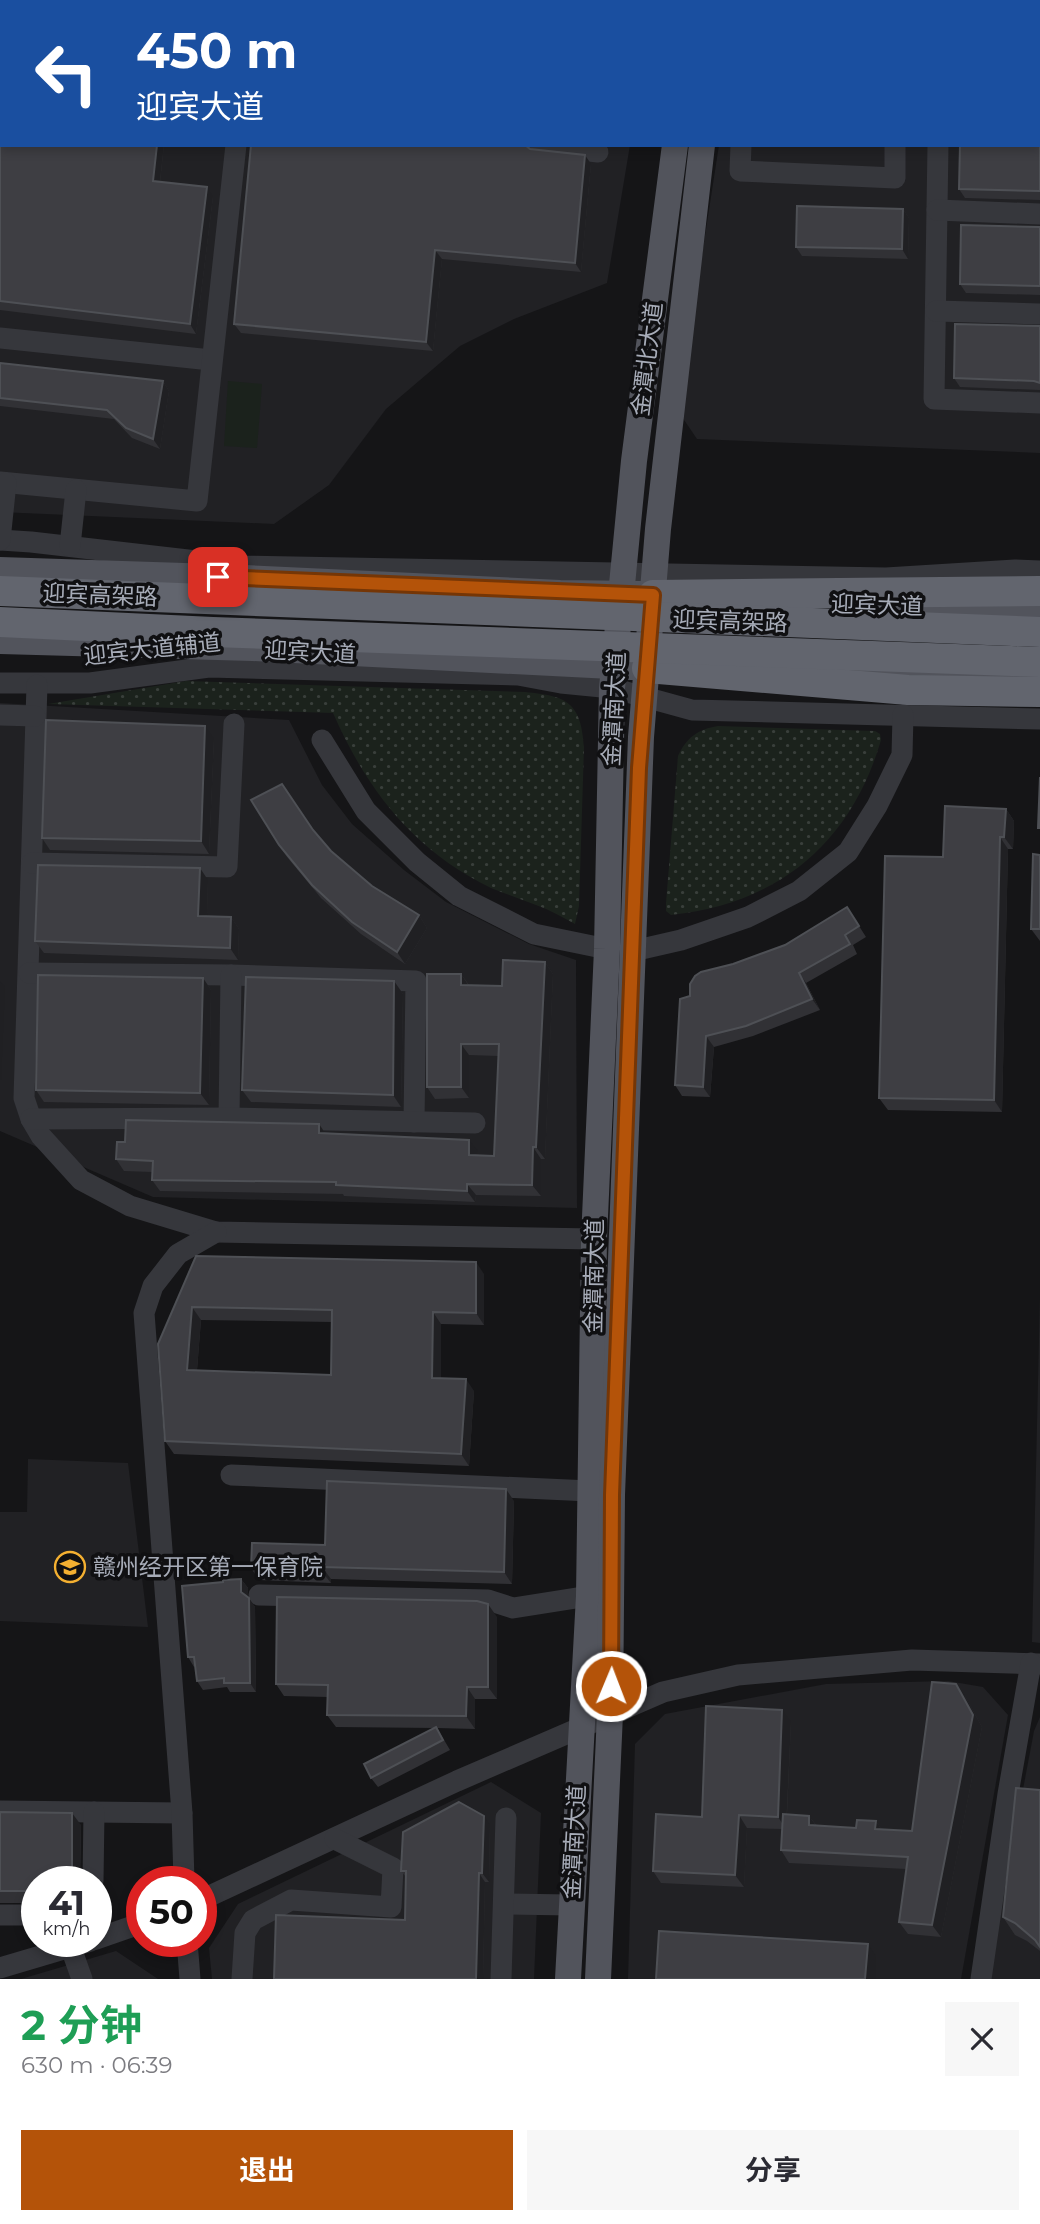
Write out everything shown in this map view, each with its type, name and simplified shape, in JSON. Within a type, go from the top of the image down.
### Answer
[{"type":"highway","points":[[653,584],[1026,590]]},
{"type":"highway","name":"迎宾高架路","points":[[0,591],[1040,632]]},
{"type":"highway","name":"迎宾高架路","points":[[0,622],[240,634],[1040,662]]},
{"type":"highway","points":[[646,682],[905,703],[1040,692]]},
{"type":"main road","name":"金潭北大道","points":[[623,583],[634,461],[675,147]]},
{"type":"main road","name":"金潭北大道","points":[[653,584],[702,147]]},
{"type":"main road","name":"迎宾大道","points":[[0,570],[653,584],[1040,611]]},
{"type":"main road","name":"金潭南大道","points":[[598,1979],[610,1714],[620,950],[614,677],[623,583]]},
{"type":"main road","name":"金潭南大道","points":[[568,1979],[589,1596],[594,1239],[653,584]]},
{"type":"main road","name":"迎宾大道","points":[[0,641],[253,649],[614,677],[646,682],[1040,677]]},
{"type":"street","points":[[236,147],[197,501],[3,483],[0,540],[240,566],[477,572],[623,583]]},
{"type":"street","points":[[555,147],[598,152]]},
{"type":"street","points":[[741,147],[740,171],[895,178],[895,147]]},
{"type":"street","points":[[939,147],[934,399],[1040,403]]},
{"type":"street","points":[[937,210],[1040,214]]},
{"type":"street","points":[[936,311],[1040,314]]},
{"type":"street","points":[[0,338],[211,360]]},
{"type":"street","points":[[70,546],[76,489]]},
{"type":"street","points":[[653,584],[1040,571]]},
{"type":"street","name":"迎宾大道辅道","points":[[0,683],[90,683],[209,667],[518,675],[561,684],[614,677]]},
{"type":"street","points":[[37,685],[24,1098],[31,1119],[41,1136],[81,1180],[130,1206],[215,1232],[594,1239]]},
{"type":"street","points":[[322,740],[366,811],[417,862],[459,896],[534,934],[620,950],[681,940],[748,917],[799,891],[848,852],[877,806],[902,755],[905,703],[1040,719]]},
{"type":"street","points":[[0,715],[35,716]]},
{"type":"street","points":[[32,863],[227,867],[234,723]]},
{"type":"street","points":[[29,972],[415,981],[414,1122]]},
{"type":"street","points":[[229,1118],[231,975]]},
{"type":"street","points":[[31,1119],[229,1118],[475,1123]]},
{"type":"street","points":[[184,1866],[182,1813],[144,1313],[153,1286],[178,1254],[215,1232]]},
{"type":"street","points":[[231,1475],[590,1491]]},
{"type":"street","points":[[259,1595],[488,1600],[513,1608],[589,1596]]},
{"type":"street","points":[[217,1893],[457,1781],[663,1692],[738,1675],[912,1660],[1036,1663],[1007,1794],[981,1979]]},
{"type":"street","points":[[0,1811],[182,1813]]},
{"type":"street","points":[[93,1866],[94,1812]]},
{"type":"street","points":[[501,1979],[506,1818]]},
{"type":"street","points":[[242,1979],[245,1933],[253,1920],[291,1900],[391,1907],[393,1868],[335,1839]]},
{"type":"street","points":[[504,1904],[570,1905]]},
{"type":"street","points":[[0,1915],[21,1915]]},
{"type":"street","points":[[0,1968],[39,1957]]},
{"type":"street","points":[[74,1957],[82,1979]]},
{"type":"street","points":[[188,1957],[190,1979]]},
{"type":"shaded area","points":[[0,147],[630,147],[607,283],[514,319],[460,346],[386,409],[329,485],[274,524],[0,512]]},
{"type":"shaded area","points":[[719,147],[1040,147],[1040,453],[697,439],[678,411]]},
{"type":"shaded area","points":[[228,381],[262,384],[257,448],[224,446]]},
{"type":"shaded area","points":[[186,681],[525,692],[561,699],[575,711],[584,747],[579,906],[575,924],[463,873],[416,836],[377,792],[346,741],[333,713],[48,704]]},
{"type":"shaded area","points":[[0,703],[289,720],[322,785],[352,824],[404,870],[446,902],[529,944],[576,960],[577,1208],[153,1197],[0,1131]]},
{"type":"shaded area","points":[[718,726],[875,731],[880,734],[881,740],[868,777],[851,809],[830,838],[805,862],[777,882],[745,898],[710,909],[671,915],[666,911],[666,903],[678,756],[694,735],[704,729]]},
{"type":"shaded area","points":[[1040,1296],[1040,1643],[1032,1642]]},
{"type":"shaded area","name":"赣州经开区第一保育院","points":[[28,1459],[128,1463],[148,1627],[0,1621],[0,1512],[27,1512]]},
{"type":"shaded area","points":[[948,1681],[983,1687],[1008,1715],[961,1979],[628,1979],[635,1744],[665,1714],[826,1684]]},
{"type":"shaded area","points":[[1040,1717],[1040,1979],[991,1979],[997,1927],[1034,1731]]},
{"type":"shaded area","points":[[491,1782],[541,1813],[534,1979],[212,1979],[210,1957],[217,1957],[217,1936],[238,1904]]},
{"type":"shaded area","points":[[116,1951],[158,1979],[21,1979],[96,1957],[112,1957],[112,1952]]},
{"type":"building","points":[[0,147],[157,147],[153,181],[207,187],[190,324],[0,301]]},
{"type":"building","points":[[251,147],[528,147],[585,155],[575,263],[435,250],[426,342],[234,324]]},
{"type":"building","points":[[960,147],[1040,147],[1040,191],[959,189]]},
{"type":"building","points":[[797,206],[903,209],[902,249],[796,247]]},
{"type":"building","points":[[961,225],[1040,227],[1040,286],[960,284]]},
{"type":"building","points":[[955,324],[1040,326],[1040,383],[954,378]]},
{"type":"building","points":[[0,363],[163,381],[153,439],[126,428],[107,410],[0,398]]},
{"type":"building","points":[[46,720],[205,726],[201,841],[42,838]]},
{"type":"building","points":[[1040,777],[1040,828],[1038,828]]},
{"type":"building","points":[[282,784],[313,830],[331,851],[372,886],[419,915],[397,952],[352,922],[312,885],[279,845],[251,800]]},
{"type":"building","points":[[945,806],[1006,809],[1004,837],[1000,837],[994,1100],[879,1098],[885,856],[943,857]]},
{"type":"building","points":[[1033,854],[1040,855],[1040,929],[1031,929]]},
{"type":"building","points":[[38,865],[200,868],[198,916],[231,917],[230,948],[35,941]]},
{"type":"building","points":[[847,907],[859,926],[845,935],[850,944],[799,973],[812,999],[746,1026],[706,1036],[703,1087],[675,1085],[680,999],[690,996],[690,984],[695,976],[785,945]]},
{"type":"building","points":[[503,960],[545,962],[532,1185],[467,1184],[467,1191],[336,1185],[336,1182],[152,1180],[153,1161],[116,1159],[117,1142],[125,1142],[126,1120],[319,1124],[319,1133],[469,1140],[469,1155],[494,1156],[499,1044],[461,1044],[461,1087],[427,1087],[427,974],[461,974],[461,985],[502,986]]},
{"type":"building","points":[[38,975],[203,978],[200,1093],[36,1090]]},
{"type":"building","points":[[246,977],[394,981],[393,1095],[242,1090]]},
{"type":"building","points":[[196,1256],[476,1262],[476,1313],[433,1312],[432,1378],[466,1379],[461,1454],[165,1441],[158,1344]],"holes":[[[192,1307],[332,1310],[331,1375],[187,1370]]]},
{"type":"building","points":[[327,1481],[506,1489],[504,1572],[322,1567],[322,1572],[251,1568],[252,1543],[325,1545]]},
{"type":"building","points":[[241,1579],[241,1592],[249,1598],[250,1683],[224,1683],[224,1678],[197,1681],[194,1657],[188,1657],[182,1586]]},
{"type":"building","points":[[277,1597],[477,1601],[488,1604],[488,1687],[467,1687],[466,1716],[327,1715],[328,1685],[276,1684]]},
{"type":"building","points":[[932,1682],[956,1684],[973,1715],[932,1925],[899,1922],[908,1857],[781,1850],[783,1814],[809,1816],[809,1825],[856,1828],[857,1820],[876,1821],[875,1829],[912,1831]]},
{"type":"building","points":[[706,1706],[782,1710],[778,1817],[739,1815],[735,1875],[653,1871],[656,1814],[702,1817]]},
{"type":"building","points":[[436,1727],[443,1740],[371,1778],[364,1764]]},
{"type":"building","points":[[1016,1788],[1040,1790],[1040,1947],[1015,1923],[1003,1917]]},
{"type":"building","points":[[459,1802],[484,1816],[482,1873],[479,1873],[476,1979],[274,1979],[276,1915],[405,1920],[406,1871],[401,1871],[403,1832]]},
{"type":"building","points":[[0,1812],[72,1813],[72,1866],[21,1866],[21,1891],[0,1891]]},
{"type":"building","points":[[659,1931],[868,1944],[865,1979],[656,1979]]},
{"type":"place","name":"赣州经开区第一保育院","points":[[70,1567]]},
{"type":"route","points":[[218,577],[653,595],[639,768],[612,1495],[611,1686]]}]
